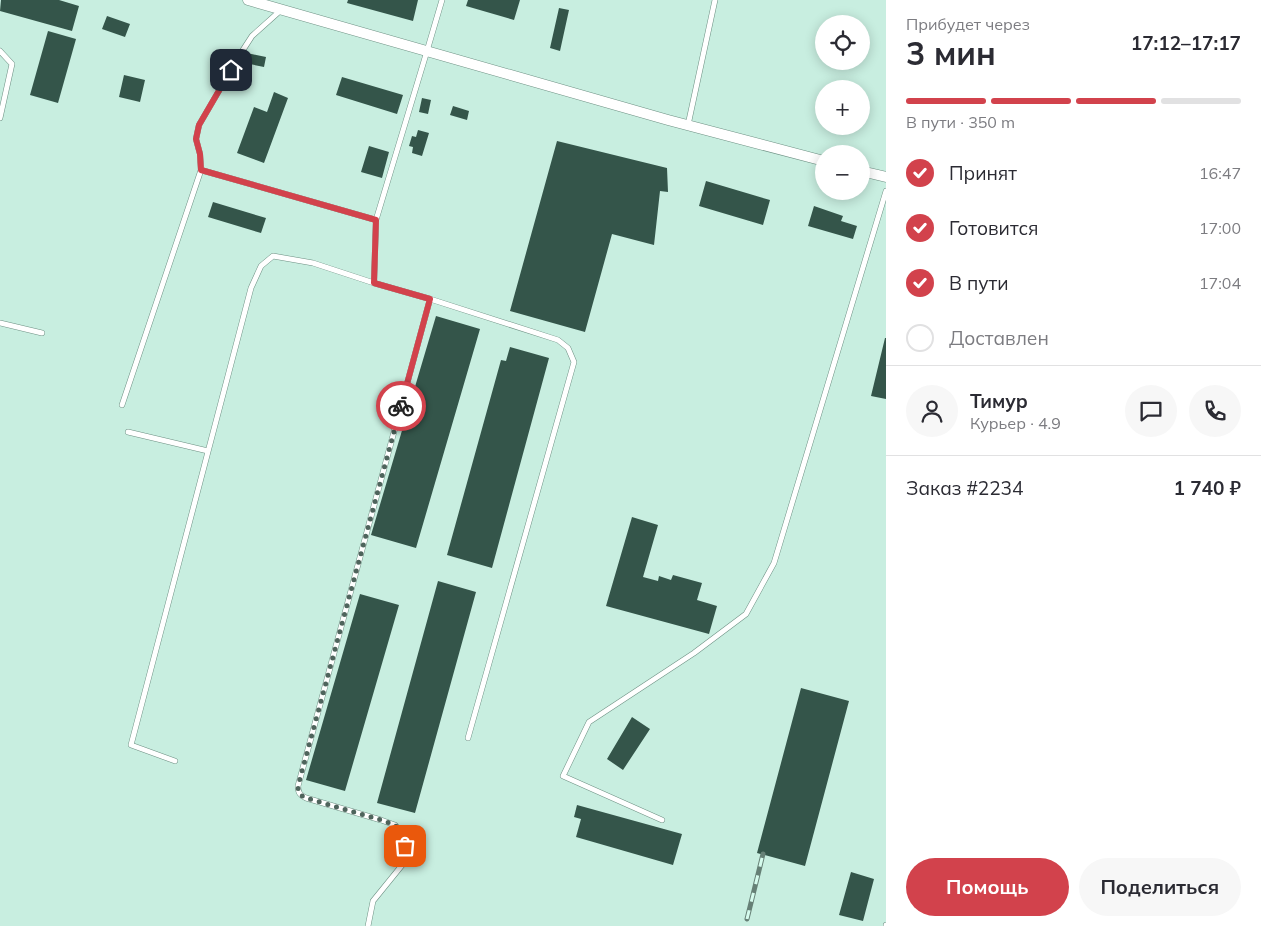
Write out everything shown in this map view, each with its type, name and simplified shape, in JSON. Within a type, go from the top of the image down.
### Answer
[{"type":"street","points":[[248,0],[688,126],[815,159]]},
{"type":"street","points":[[870,173],[886,177]]},
{"type":"lane","points":[[374,283],[376,220],[442,0]]},
{"type":"lane","points":[[688,126],[714,0]]},
{"type":"lane","points":[[122,405],[201,170],[200,154],[196,139],[199,125],[252,36],[281,10]]},
{"type":"lane","points":[[0,51],[12,64],[0,118]]},
{"type":"lane","points":[[201,170],[376,220]]},
{"type":"lane","points":[[662,820],[563,776],[589,722],[694,653],[746,614],[774,562],[886,191]]},
{"type":"lane","points":[[175,761],[131,745],[251,288],[261,266],[273,256],[313,263],[558,340],[568,348],[574,362],[468,738]]},
{"type":"lane","points":[[368,926],[373,901],[402,864],[405,837],[395,825],[306,798],[298,792],[298,786],[430,299]]},
{"type":"lane","points":[[0,322],[42,334]]},
{"type":"lane","points":[[128,432],[208,451]]},
{"type":"building","points":[[1,0],[59,0],[79,6],[72,31],[0,11]]},
{"type":"building","points":[[348,0],[418,0],[413,21],[347,3]]},
{"type":"building","points":[[468,0],[520,0],[514,20],[466,6]]},
{"type":"building","points":[[559,8],[569,10],[560,51],[550,48]]},
{"type":"building","points":[[107,16],[130,24],[125,37],[102,29]]},
{"type":"building","points":[[48,31],[76,39],[58,103],[30,95]]},
{"type":"building","points":[[247,53],[266,57],[264,67],[245,63]]},
{"type":"building","points":[[124,75],[145,80],[140,102],[119,97]]},
{"type":"building","points":[[342,77],[403,95],[397,114],[336,95]]},
{"type":"building","points":[[274,92],[288,98],[264,163],[237,153],[254,107],[267,112]]},
{"type":"building","points":[[422,98],[431,100],[428,114],[419,112]]},
{"type":"building","points":[[453,106],[469,111],[467,120],[450,115]]},
{"type":"building","points":[[418,130],[429,133],[422,156],[412,153],[413,147],[409,146],[412,136],[416,137]]},
{"type":"building","points":[[557,141],[667,168],[668,192],[660,191],[654,245],[612,234],[585,332],[510,311]]},
{"type":"building","points":[[369,146],[389,152],[382,178],[361,172]]},
{"type":"building","points":[[706,181],[770,200],[763,225],[699,206]]},
{"type":"building","points":[[213,202],[266,218],[261,233],[208,217]]},
{"type":"building","points":[[814,206],[843,216],[841,221],[857,226],[853,239],[808,226]]},
{"type":"building","points":[[436,316],[480,329],[416,548],[371,535]]},
{"type":"building","points":[[886,338],[886,399],[871,396]]},
{"type":"building","points":[[510,347],[549,358],[492,568],[447,555],[501,360],[506,361]]},
{"type":"building","points":[[632,517],[658,525],[643,577],[658,581],[659,576],[671,580],[673,575],[702,583],[697,600],[717,606],[709,634],[606,606]]},
{"type":"building","points":[[438,581],[476,592],[415,813],[377,803]]},
{"type":"building","points":[[360,594],[399,605],[345,791],[306,780]]},
{"type":"building","points":[[801,688],[849,701],[805,866],[757,853]]},
{"type":"building","points":[[632,717],[650,729],[623,770],[607,759]]},
{"type":"building","points":[[577,805],[682,834],[673,865],[576,837],[581,819],[574,817]]},
{"type":"building","points":[[851,872],[874,879],[863,921],[839,915]]},
{"type":"railway","points":[[747,919],[763,854]]},
{"type":"way so far","points":[[401,406],[298,786],[298,792],[306,798],[395,825],[405,837],[405,846]]},
{"type":"route","points":[[231,70],[199,125],[196,139],[200,154],[201,170],[376,220],[374,283],[430,299],[401,406]]}]
